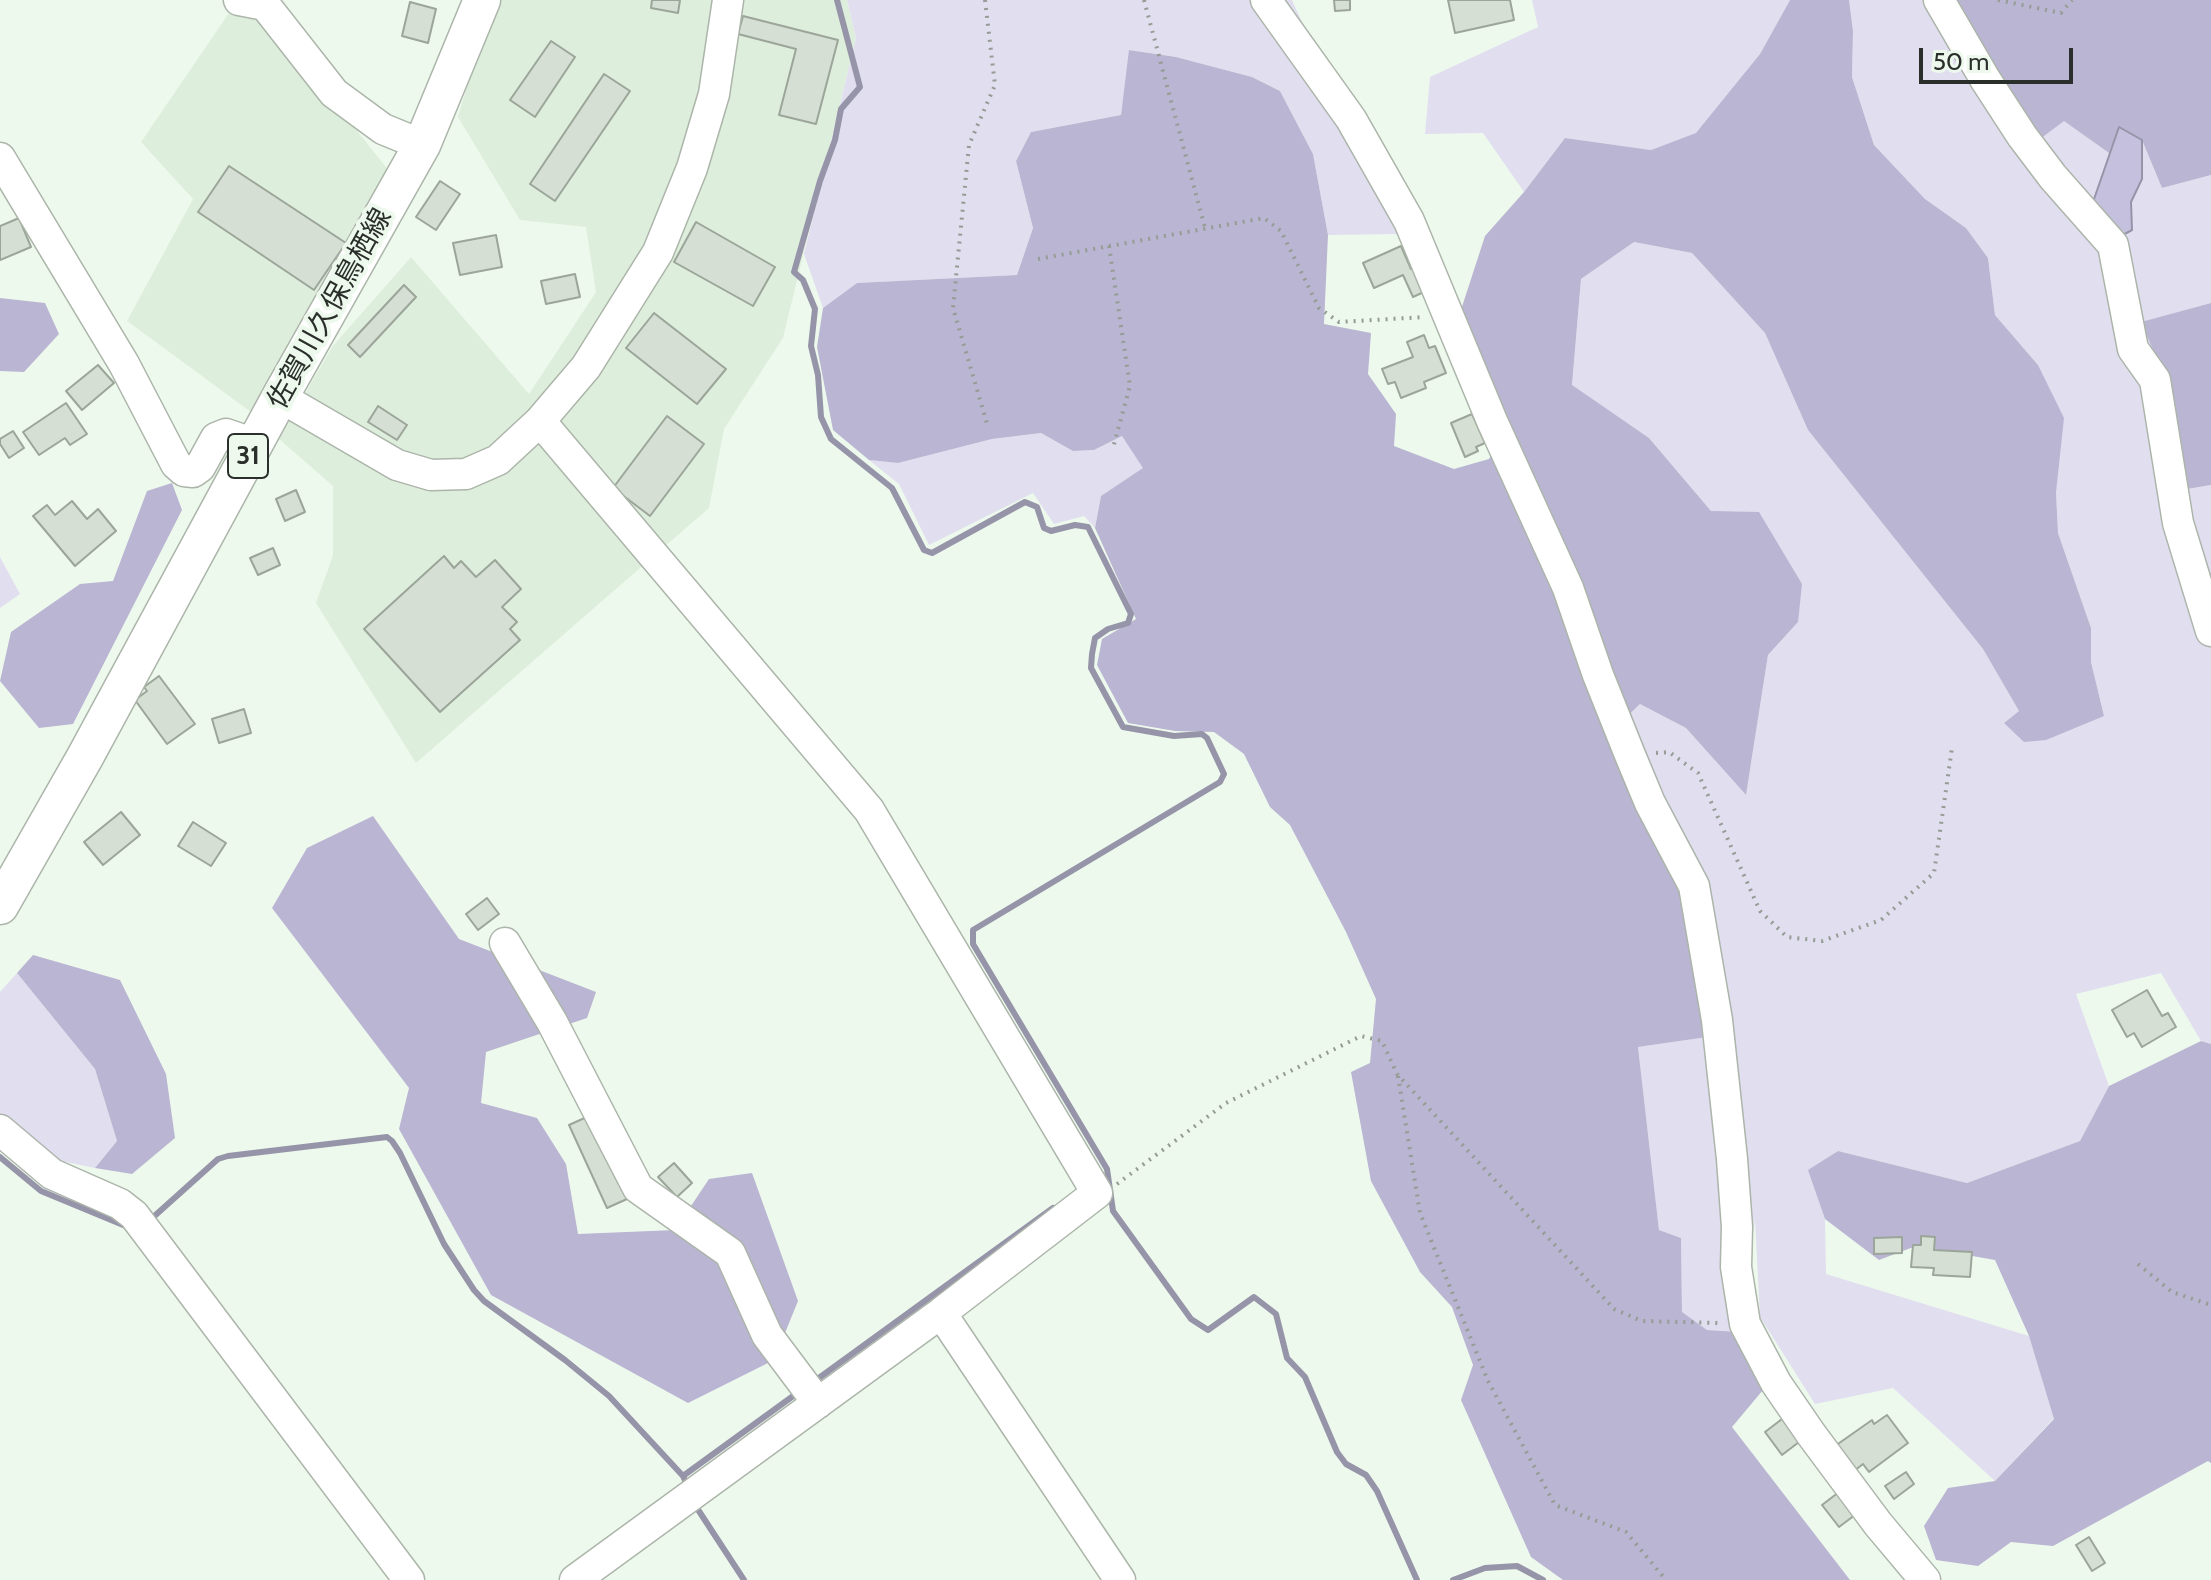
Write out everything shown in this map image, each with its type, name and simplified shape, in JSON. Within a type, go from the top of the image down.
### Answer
[{"type":"main road","name":"佐賀川久保鳥栖線","points":[[0,906],[422,145],[482,0]]},
{"type":"street","points":[[239,0],[265,5],[334,93],[383,129],[422,145]]},
{"type":"street","points":[[280,397],[397,465],[431,475],[466,474],[498,460],[540,421],[586,367],[658,252],[692,168],[714,94],[728,0]]},
{"type":"street","points":[[1266,0],[1351,119],[1409,221],[1447,315],[1568,588],[1630,755],[1694,886],[1710,966],[1719,1035],[1737,1227],[1736,1267],[1745,1324],[1776,1383],[1802,1421],[1878,1524],[1925,1580]]},
{"type":"street","points":[[1939,0],[2022,136],[2053,177],[2113,245],[2133,349],[2155,380],[2178,523],[2211,631]]},
{"type":"street","points":[[0,158],[124,364],[176,464],[184,471],[193,472],[200,467],[216,438],[226,434],[255,444]]},
{"type":"street","points":[[540,421],[869,810],[1109,1188],[941,1313],[809,1392],[693,1494],[575,1580]]},
{"type":"street","points":[[505,943],[552,1022],[638,1188],[730,1253],[767,1335],[809,1392]]},
{"type":"street","points":[[0,1130],[52,1174],[120,1204],[141,1223],[409,1580]]},
{"type":"street","points":[[941,1313],[1120,1580]]},
{"type":"path","points":[[985,0],[995,85],[969,145],[953,308],[988,427]]},
{"type":"path","points":[[1144,0],[1205,228]]},
{"type":"path","points":[[1998,0],[2061,13],[2072,0]]},
{"type":"path","points":[[1038,259],[1264,218],[1281,231],[1319,308],[1339,322],[1447,315]]},
{"type":"path","points":[[1109,246],[1130,386],[1113,448]]},
{"type":"path","points":[[1630,755],[1669,752],[1698,773],[1760,911],[1787,937],[1822,941],[1881,920],[1934,873],[1952,748]]},
{"type":"path","points":[[1109,1188],[1226,1103],[1361,1036],[1382,1041],[1397,1074],[1420,1213],[1488,1381],[1555,1505],[1626,1532],[1666,1580]]},
{"type":"path","points":[[1397,1074],[1614,1309],[1642,1321],[1745,1324]]},
{"type":"path","points":[[2138,1264],[2172,1292],[2211,1305]]},
{"type":"shaded area","points":[[492,0],[847,0],[856,38],[783,338],[724,429],[709,508],[416,763],[316,603],[333,555],[333,486],[279,439],[332,347],[411,257],[529,394],[596,292],[586,227],[520,220],[458,117]]},
{"type":"shaded area","points":[[847,0],[1292,0],[1398,234],[1328,235],[1313,154],[1280,91],[1252,77],[1176,57],[1130,50],[1121,115],[1031,132],[1016,161],[1033,228],[1017,275],[857,283],[823,308],[804,254],[856,38]]},
{"type":"shaded area","points":[[1532,0],[1790,0],[1760,54],[1697,133],[1651,150],[1565,138],[1524,192],[1483,133],[1425,134],[1430,77],[1538,27]]},
{"type":"shaded area","points":[[1790,0],[1849,0],[1853,31],[1852,77],[1874,145],[1925,199],[1966,228],[1988,258],[1995,315],[2038,365],[2064,418],[2056,492],[2058,533],[2091,628],[2091,662],[2104,716],[2046,740],[2024,742],[2004,723],[2019,711],[1983,649],[1808,430],[1765,333],[1692,253],[1634,242],[1581,279],[1572,385],[1649,438],[1711,511],[1759,512],[1802,584],[1798,622],[1768,655],[1746,795],[1686,728],[1640,704],[1608,735],[1685,892],[1707,1037],[1638,1047],[1659,1230],[1681,1238],[1682,1312],[1707,1330],[1739,1332],[1768,1384],[1732,1427],[1850,1580],[1563,1580],[1531,1557],[1461,1400],[1473,1365],[1452,1307],[1420,1272],[1371,1181],[1351,1072],[1370,1063],[1376,999],[1346,932],[1290,825],[1270,807],[1244,754],[1214,732],[1175,731],[1128,723],[1097,665],[1102,639],[1136,619],[1095,528],[1101,496],[1143,468],[1122,436],[1094,450],[1073,451],[1041,433],[992,439],[898,463],[869,460],[833,430],[817,347],[823,308],[857,283],[1017,275],[1033,228],[1016,161],[1031,132],[1121,115],[1129,50],[1176,57],[1252,77],[1280,91],[1313,154],[1328,235],[1324,324],[1371,333],[1368,374],[1396,414],[1394,446],[1454,469],[1489,459],[1504,432],[1459,316],[1485,236],[1565,138],[1651,150],[1696,133],[1760,54]]},
{"type":"shaded area","points":[[1849,0],[1943,0],[2040,139],[2063,120],[2109,153],[2093,202],[2132,230],[2131,202],[2142,179],[2142,140],[2162,188],[2211,175],[2211,303],[2142,322],[2170,389],[2187,489],[2211,485],[2211,1044],[2201,1041],[2161,973],[2076,994],[2109,1086],[2080,1141],[1967,1183],[1838,1151],[1809,1170],[1825,1219],[1826,1274],[2029,1336],[2054,1418],[1995,1481],[1893,1388],[1815,1404],[1760,1317],[1755,1219],[1739,1332],[1707,1330],[1682,1313],[1681,1238],[1659,1230],[1638,1047],[1706,1037],[1608,735],[1640,704],[1686,728],[1746,795],[1768,655],[1798,622],[1649,438],[1572,386],[1581,279],[1634,242],[1692,253],[1765,333],[1808,430],[1983,649],[2019,711],[2004,723],[2104,716],[2091,662],[2091,628],[2058,533],[2056,492],[2038,365],[1995,315],[1988,258],[1966,228],[1925,199],[1874,145],[1852,77],[1853,31]]},
{"type":"shaded area","points":[[1943,0],[2211,0],[2211,175],[2162,188],[2142,140],[2120,127],[2109,153],[2064,121],[2040,139]]},
{"type":"shaded area","points":[[231,10],[264,14],[393,176],[251,412],[127,321],[193,199],[141,142]]},
{"type":"shaded area","points":[[2119,127],[2142,140],[2142,179],[2131,202],[2132,230],[2121,236],[2093,202]]},
{"type":"shaded area","points":[[0,298],[45,303],[59,334],[24,372],[0,371]]},
{"type":"shaded area","points":[[2211,303],[2211,485],[2187,489],[2170,389],[2141,322]]},
{"type":"shaded area","points":[[1041,433],[1073,451],[1094,450],[1122,436],[1144,468],[1101,496],[1095,528],[1084,516],[1054,524],[1033,493],[929,545],[899,484],[869,460],[898,463],[992,439]]},
{"type":"shaded area","points":[[172,483],[182,510],[73,724],[39,728],[0,681],[11,632],[80,584],[113,581],[147,491]]},
{"type":"shaded area","points":[[0,557],[20,594],[0,608]]},
{"type":"shaded area","points":[[373,816],[459,939],[596,992],[587,1018],[486,1052],[481,1103],[537,1118],[566,1164],[578,1234],[675,1230],[709,1179],[752,1173],[798,1301],[774,1360],[688,1403],[491,1295],[399,1129],[409,1088],[272,908],[307,848]]},
{"type":"shaded area","points":[[33,955],[120,980],[166,1074],[175,1138],[132,1174],[95,1168],[117,1141],[95,1069],[17,973]]},
{"type":"shaded area","points":[[17,973],[95,1069],[117,1141],[95,1168],[56,1160],[0,1115],[0,992]]},
{"type":"shaded area","points":[[2201,1041],[2211,1044],[2211,1463],[2208,1461],[2053,1546],[2011,1542],[1978,1566],[1936,1560],[1924,1526],[1948,1488],[1995,1481],[2054,1419],[2029,1336],[1995,1260],[1916,1246],[1879,1260],[1825,1219],[1808,1170],[1838,1151],[1967,1183],[2080,1141],[2109,1086]]},
{"type":"building","points":[[652,0],[680,0],[678,13],[651,8]]},
{"type":"building","points":[[1334,0],[1350,0],[1350,10],[1335,11]]},
{"type":"building","points":[[1448,0],[1510,0],[1514,20],[1455,33]]},
{"type":"building","points":[[410,2],[436,9],[428,43],[402,36]]},
{"type":"building","points":[[743,16],[838,40],[816,124],[779,115],[796,49],[738,34]]},
{"type":"building","points":[[551,41],[575,57],[535,117],[510,100]]},
{"type":"building","points":[[604,74],[630,91],[555,201],[530,184]]},
{"type":"building","points":[[229,166],[346,243],[314,290],[198,212]]},
{"type":"building","points":[[440,181],[460,194],[436,230],[416,217]]},
{"type":"building","points":[[19,218],[31,247],[0,260],[0,226]]},
{"type":"building","points":[[696,222],[775,267],[753,306],[674,262]]},
{"type":"building","points":[[496,235],[502,267],[460,275],[453,243]]},
{"type":"building","points":[[1401,246],[1411,269],[1415,266],[1426,291],[1413,297],[1403,275],[1374,288],[1363,263]]},
{"type":"building","points":[[575,274],[580,297],[546,304],[541,281]]},
{"type":"building","points":[[404,285],[416,297],[360,357],[348,345]]},
{"type":"building","points":[[654,313],[726,369],[697,404],[626,348]]},
{"type":"building","points":[[1424,335],[1429,348],[1435,346],[1446,373],[1424,382],[1426,388],[1401,398],[1395,382],[1388,384],[1382,369],[1413,357],[1407,342]]},
{"type":"building","points":[[98,365],[114,383],[82,410],[66,391]]},
{"type":"building","points":[[66,403],[87,434],[70,445],[65,438],[39,455],[23,432]]},
{"type":"building","points":[[378,406],[407,425],[397,440],[368,422]]},
{"type":"building","points":[[1472,414],[1485,443],[1476,447],[1478,451],[1465,457],[1451,423]]},
{"type":"building","points":[[667,416],[704,444],[650,516],[613,488]]},
{"type":"building","points":[[13,431],[24,448],[9,458],[0,439]]},
{"type":"building","points":[[296,490],[305,512],[285,521],[276,499]]},
{"type":"building","points":[[72,501],[87,519],[98,509],[116,531],[75,566],[33,516],[47,505],[55,515]]},
{"type":"building","points":[[273,548],[280,565],[258,575],[250,558]]},
{"type":"building","points":[[444,556],[454,568],[461,561],[476,577],[495,560],[521,589],[502,607],[517,622],[510,629],[520,640],[440,712],[364,629]]},
{"type":"building","points":[[159,676],[195,724],[167,744],[135,700],[147,691],[144,687]]},
{"type":"building","points":[[244,709],[251,733],[219,743],[212,719]]},
{"type":"building","points":[[121,812],[140,835],[103,865],[84,842]]},
{"type":"building","points":[[193,822],[226,843],[211,866],[178,846]]},
{"type":"building","points":[[487,898],[499,914],[478,930],[466,914]]},
{"type":"building","points":[[2147,990],[2162,1016],[2168,1013],[2176,1027],[2142,1047],[2134,1033],[2127,1037],[2112,1010]]},
{"type":"building","points":[[589,1116],[627,1199],[607,1208],[569,1125]]},
{"type":"building","points":[[674,1163],[692,1183],[677,1197],[658,1177]]},
{"type":"building","points":[[1921,1236],[1935,1237],[1934,1250],[1972,1252],[1970,1277],[1933,1275],[1934,1268],[1911,1267],[1913,1245],[1921,1245]]},
{"type":"building","points":[[1902,1237],[1902,1253],[1874,1254],[1874,1238]]},
{"type":"building","points":[[1887,1415],[1908,1443],[1869,1472],[1863,1464],[1854,1471],[1835,1446],[1872,1420],[1874,1424]]},
{"type":"building","points":[[1782,1419],[1799,1442],[1782,1455],[1765,1432]]},
{"type":"building","points":[[1906,1472],[1914,1484],[1894,1499],[1885,1486]]},
{"type":"building","points":[[1839,1492],[1855,1515],[1839,1527],[1822,1505]]},
{"type":"building","points":[[2089,1537],[2105,1563],[2092,1571],[2076,1545]]},
{"type":"waterway","points":[[837,0],[860,87],[841,109],[835,140],[794,272],[803,280],[815,309],[811,346],[818,375],[821,417],[831,439],[892,488],[924,550],[932,553],[1025,502],[1037,507],[1044,528],[1051,531],[1075,525],[1088,527],[1131,614],[1128,623],[1108,629],[1095,638],[1091,668],[1123,727],[1174,736],[1202,734],[1207,738],[1224,774],[1220,782],[973,930],[973,944],[1107,1169],[1113,1211],[1191,1319],[1208,1330],[1254,1297],[1276,1314],[1287,1358],[1305,1377],[1337,1452],[1346,1464],[1366,1475],[1377,1491],[1417,1580]]},
{"type":"waterway","points":[[150,1220],[218,1159],[387,1137],[400,1153],[444,1244],[474,1290],[484,1301],[609,1396],[683,1476],[688,1487]]},
{"type":"waterway","points":[[0,1157],[41,1191],[128,1227]]},
{"type":"waterway","points":[[812,1383],[1053,1208]]},
{"type":"waterway","points":[[683,1476],[800,1391]]},
{"type":"waterway","points":[[695,1505],[744,1580]]},
{"type":"waterway","points":[[1453,1580],[1485,1568],[1517,1566],[1543,1580]]}]
